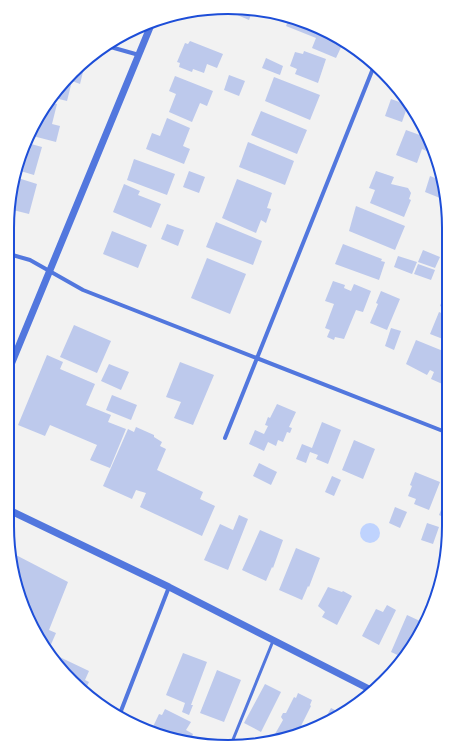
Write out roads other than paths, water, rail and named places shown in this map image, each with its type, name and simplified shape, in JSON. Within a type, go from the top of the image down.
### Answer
[{"type":"street","points":[[14,358],[149,29]]},
{"type":"street","points":[[113,48],[139,54]]},
{"type":"street","points":[[225,438],[372,70]]},
{"type":"street","points":[[14,255],[30,260],[83,290],[258,357],[442,431]]},
{"type":"street","points":[[14,512],[169,587],[368,688]]},
{"type":"street","points":[[121,711],[169,587]]},
{"type":"lane","points":[[233,740],[273,640]]},
{"type":"water","points":[[370,523],[377,526],[380,533],[377,540],[370,543],[363,540],[360,533],[363,526]]}]
